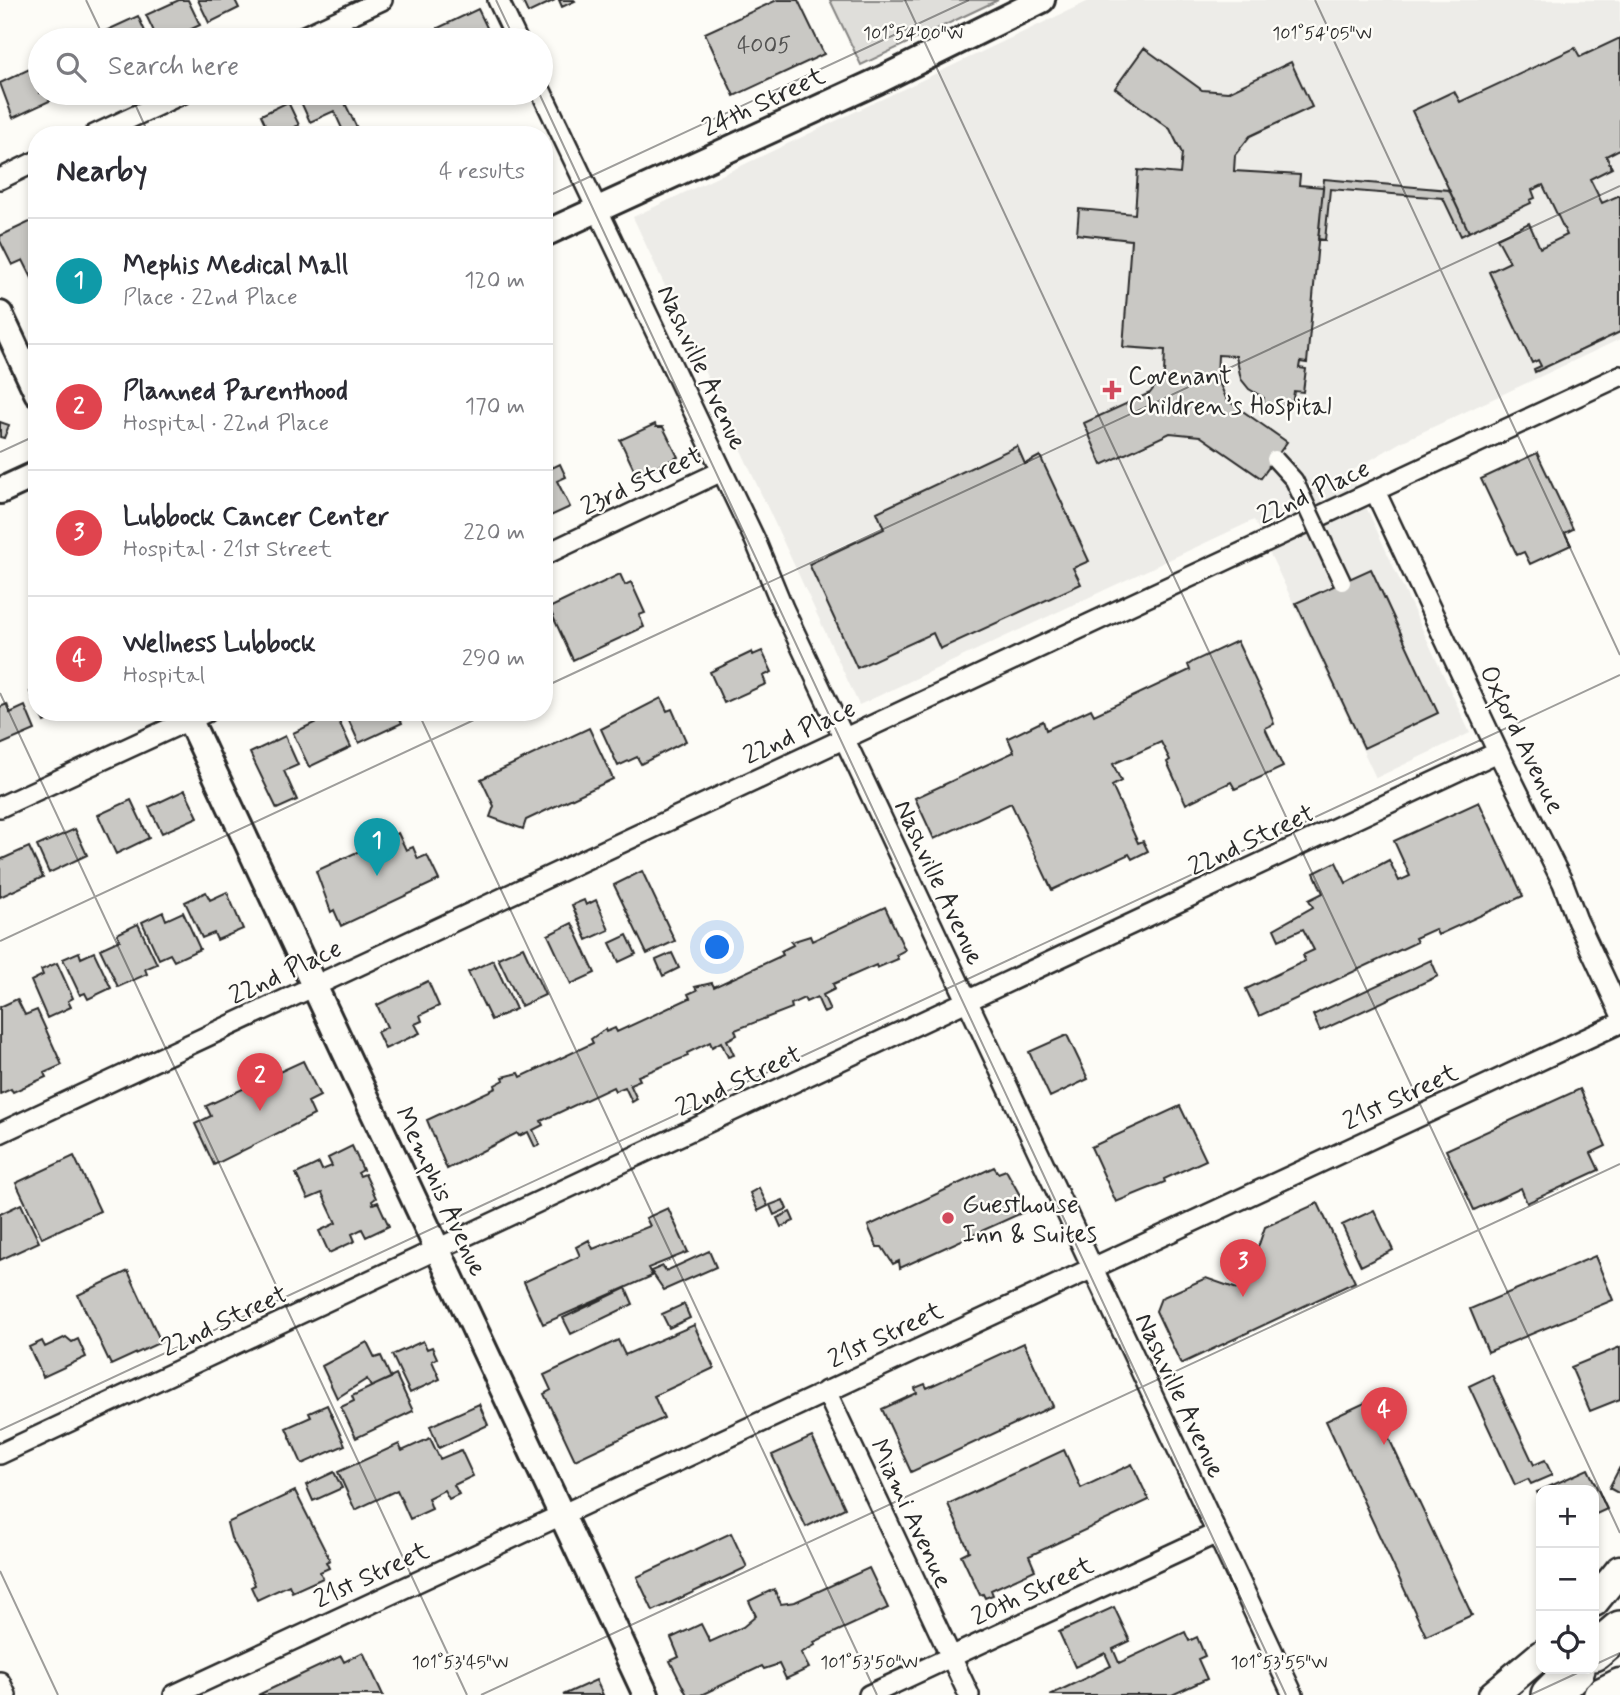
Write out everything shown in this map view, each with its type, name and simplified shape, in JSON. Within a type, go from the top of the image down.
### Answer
[{"type":"highway","points":[[1599,1647],[1620,1630]]},
{"type":"highway","points":[[1550,1695],[1571,1674]]},
{"type":"main road","points":[[1599,1596],[1620,1570]]},
{"type":"main road","points":[[1493,1695],[1536,1659]]},
{"type":"main road","points":[[1600,1695],[1620,1685]]},
{"type":"street","points":[[322,28],[382,0]]},
{"type":"street","points":[[498,0],[511,28]]},
{"type":"street","name":"24th Street","points":[[553,230],[746,143],[1042,0]]},
{"type":"street","points":[[113,126],[158,105]]},
{"type":"street","name":"Nashville Avenue","points":[[548,105],[722,471],[844,739],[1293,1695]]},
{"type":"street","points":[[0,179],[28,166]]},
{"type":"street","points":[[0,314],[28,374]]},
{"type":"street","name":"22nd Place","points":[[0,1133],[1620,376]]},
{"type":"street","points":[[1275,459],[1294,480],[1342,582]]},
{"type":"street","name":"23rd Street","points":[[553,551],[722,471]]},
{"type":"street","points":[[0,491],[28,478]]},
{"type":"street","name":"Oxford Avenue","points":[[1375,491],[1563,883],[1577,920],[1620,1012]]},
{"type":"street","points":[[0,807],[181,721]]},
{"type":"street","name":"Memphis Avenue","points":[[197,721],[314,987],[646,1695]]},
{"type":"street","name":"22nd Street","points":[[0,1454],[1498,752]]},
{"type":"street","name":"21st Street","points":[[174,1695],[1092,1266],[1620,1023]]},
{"type":"street","name":"Miami Avenue","points":[[826,1391],[969,1695]]},
{"type":"street","name":"20th Street","points":[[869,1695],[1217,1533]]},
{"type":"street","points":[[0,1682],[6,1695]]},
{"type":"shaded area","points":[[830,0],[998,0],[861,65]]},
{"type":"shaded area","name":"Covenant Children’s Hospital","points":[[1091,0],[1620,0],[1620,339],[1401,442],[1350,472],[1470,733],[1376,778],[1254,520],[859,705],[633,217]]},
{"type":"building","points":[[179,0],[188,0],[200,25],[194,28],[152,28],[146,15]]},
{"type":"building","points":[[198,0],[235,0],[239,8],[209,23]]},
{"type":"building","points":[[522,0],[555,0],[528,13]]},
{"type":"building","points":[[559,0],[574,0],[575,1],[562,7]]},
{"type":"building","points":[[777,0],[798,0],[824,54],[734,96],[705,33]]},
{"type":"building","points":[[478,9],[487,28],[438,28]]},
{"type":"building","points":[[138,16],[144,28],[112,28]]},
{"type":"building","points":[[1620,38],[1620,149],[1606,156],[1612,168],[1590,179],[1602,203],[1620,195],[1620,332],[1535,372],[1534,369],[1541,366],[1538,360],[1532,363],[1489,272],[1510,262],[1497,238],[1529,223],[1540,248],[1567,235],[1543,185],[1532,190],[1535,198],[1530,200],[1531,203],[1469,232],[1412,111],[1454,91],[1460,102],[1575,48],[1580,57]]},
{"type":"building","points":[[1144,48],[1202,90],[1228,92],[1291,62],[1312,107],[1250,136],[1235,155],[1234,171],[1300,175],[1299,185],[1323,187],[1307,363],[1300,362],[1299,368],[1306,369],[1303,392],[1294,391],[1292,407],[1263,405],[1264,398],[1249,389],[1241,379],[1236,356],[1218,355],[1217,378],[1227,400],[1287,442],[1261,478],[1200,436],[1170,433],[1102,465],[1084,423],[1150,393],[1164,374],[1165,350],[1123,347],[1131,240],[1077,234],[1079,209],[1135,214],[1138,170],[1180,174],[1182,153],[1170,129],[1115,88]]},
{"type":"building","points":[[28,70],[28,105],[41,105],[13,118],[0,83]]},
{"type":"building","points":[[282,105],[289,105],[299,125],[266,126],[261,115]]},
{"type":"building","points":[[302,105],[346,105],[356,126],[341,126],[334,111],[310,122]]},
{"type":"building","points":[[1324,179],[1449,190],[1469,232],[1461,236],[1443,198],[1330,189],[1325,240],[1318,239]]},
{"type":"building","points":[[28,223],[28,270],[23,260],[12,265],[0,236]]},
{"type":"building","points":[[0,422],[9,425],[4,438],[0,437]]},
{"type":"building","points":[[655,424],[656,427],[663,427],[678,457],[637,476],[620,440]]},
{"type":"building","points":[[1017,446],[1025,464],[1040,456],[1089,561],[1073,568],[1081,584],[940,649],[933,633],[857,668],[809,564],[884,529],[877,512]]},
{"type":"building","points":[[1537,453],[1573,529],[1565,533],[1571,545],[1530,564],[1524,552],[1517,555],[1481,479]]},
{"type":"building","points":[[560,464],[566,477],[557,481],[570,507],[553,515],[553,468]]},
{"type":"building","points":[[1371,569],[1438,713],[1364,748],[1296,603]]},
{"type":"building","points":[[620,574],[625,585],[631,582],[645,613],[639,615],[644,627],[573,660],[553,617],[553,606]]},
{"type":"building","points":[[1237,641],[1269,709],[1274,724],[1265,728],[1283,767],[1235,789],[1231,782],[1186,804],[1161,742],[1113,764],[1121,781],[1112,786],[1138,843],[1143,841],[1148,851],[1132,859],[1129,854],[1052,890],[1011,803],[934,839],[915,798],[1014,752],[1008,738],[1043,721],[1046,730],[1091,709],[1094,715],[1190,670],[1188,665],[1194,661]]},
{"type":"building","points":[[762,651],[772,672],[763,676],[766,684],[724,703],[710,672],[752,652],[753,655]]},
{"type":"building","points":[[661,698],[667,711],[672,709],[686,741],[641,764],[637,757],[618,766],[601,729]]},
{"type":"building","points":[[7,704],[10,713],[25,706],[28,721],[31,721],[35,730],[0,745],[0,707]]},
{"type":"building","points":[[318,721],[339,721],[351,747],[309,767],[293,733]]},
{"type":"building","points":[[349,721],[401,721],[402,723],[359,743]]},
{"type":"building","points":[[589,728],[613,779],[526,820],[523,829],[490,817],[494,806],[481,779]]},
{"type":"building","points":[[285,736],[298,765],[284,771],[297,800],[277,809],[250,753]]},
{"type":"building","points":[[185,790],[198,817],[162,833],[149,807]]},
{"type":"building","points":[[131,800],[149,838],[116,854],[98,815]]},
{"type":"building","points":[[1479,802],[1523,896],[1438,935],[1435,929],[1415,938],[1417,942],[1259,1016],[1246,989],[1305,961],[1303,955],[1314,950],[1303,929],[1279,940],[1274,929],[1313,907],[1309,900],[1323,893],[1314,873],[1336,862],[1346,883],[1389,860],[1399,881],[1410,876],[1394,841]]},
{"type":"building","points":[[75,829],[87,855],[49,873],[37,846]]},
{"type":"building","points":[[398,833],[406,850],[413,847],[418,859],[427,855],[439,880],[341,926],[334,910],[331,912],[316,871]]},
{"type":"building","points":[[29,847],[43,877],[0,897],[0,860]]},
{"type":"building","points":[[642,871],[675,941],[647,954],[614,885]]},
{"type":"building","points":[[206,892],[210,900],[227,892],[243,929],[217,940],[214,933],[202,938],[185,902]]},
{"type":"building","points":[[584,900],[586,905],[596,900],[609,930],[587,940],[572,905]]},
{"type":"building","points":[[885,907],[905,950],[896,955],[898,959],[877,968],[876,965],[833,984],[835,989],[823,995],[830,1010],[824,1013],[817,997],[806,1002],[804,998],[791,1004],[792,1008],[735,1030],[737,1035],[727,1040],[734,1055],[728,1057],[721,1042],[712,1047],[710,1042],[687,1053],[688,1056],[638,1076],[640,1080],[630,1084],[637,1099],[632,1102],[625,1087],[615,1091],[613,1087],[541,1121],[543,1125],[533,1130],[540,1145],[535,1147],[528,1132],[519,1136],[517,1133],[447,1169],[427,1120],[496,1088],[495,1085],[504,1080],[503,1077],[519,1073],[521,1077],[593,1043],[591,1039],[605,1029],[606,1032],[615,1028],[617,1032],[690,998],[688,994],[697,990],[695,987],[712,983],[714,987],[783,955],[781,951],[793,945],[791,942],[810,936],[812,941]]},
{"type":"building","points":[[163,912],[166,920],[183,912],[200,949],[174,961],[170,954],[159,959],[142,922]]},
{"type":"building","points":[[572,923],[595,973],[571,984],[548,935]]},
{"type":"building","points":[[138,924],[157,964],[145,969],[147,974],[118,987],[100,949],[120,940],[117,934]]},
{"type":"building","points":[[627,935],[636,954],[619,962],[610,943]]},
{"type":"building","points":[[523,947],[545,995],[521,1006],[498,958]]},
{"type":"building","points":[[79,952],[81,958],[94,952],[111,988],[88,999],[85,993],[80,995],[63,959]]},
{"type":"building","points":[[672,953],[679,968],[663,976],[656,960]]},
{"type":"building","points":[[493,960],[516,1009],[491,1020],[468,972]]},
{"type":"building","points":[[1431,960],[1438,976],[1320,1031],[1313,1015]]},
{"type":"building","points":[[57,963],[73,998],[68,1001],[71,1007],[47,1018],[31,981],[43,975],[41,970]]},
{"type":"building","points":[[428,981],[439,1006],[420,1015],[422,1021],[415,1024],[420,1033],[385,1049],[377,1032],[387,1027],[377,1005]]},
{"type":"building","points":[[17,999],[25,1015],[37,1010],[62,1065],[44,1073],[46,1077],[13,1092],[11,1089],[0,1094],[0,1007]]},
{"type":"building","points":[[1067,1035],[1088,1079],[1050,1097],[1029,1052]]},
{"type":"building","points":[[303,1061],[320,1096],[308,1102],[314,1115],[214,1165],[195,1124],[211,1116],[206,1106],[249,1086],[253,1095],[270,1087],[266,1078]]},
{"type":"building","points":[[1580,1089],[1606,1146],[1591,1153],[1599,1170],[1527,1203],[1521,1188],[1474,1210],[1446,1150]]},
{"type":"building","points":[[1180,1106],[1206,1160],[1164,1179],[1165,1182],[1116,1202],[1091,1147]]},
{"type":"building","points":[[352,1146],[363,1170],[358,1173],[360,1176],[365,1174],[376,1198],[372,1201],[373,1204],[378,1202],[389,1226],[366,1237],[362,1229],[352,1234],[355,1241],[329,1253],[319,1231],[336,1223],[322,1193],[308,1199],[296,1174],[319,1163],[322,1170],[332,1166],[328,1158]]},
{"type":"building","points":[[74,1156],[100,1211],[42,1238],[16,1183]]},
{"type":"building","name":"Guesthouse Inn & Suites","points":[[994,1167],[998,1173],[1006,1170],[1028,1210],[900,1268],[899,1261],[893,1264],[882,1247],[877,1247],[868,1226]]},
{"type":"building","points":[[759,1188],[768,1206],[758,1211],[750,1193]]},
{"type":"building","points":[[783,1200],[787,1209],[774,1215],[770,1205]]},
{"type":"building","points":[[1318,1203],[1355,1282],[1181,1364],[1156,1311],[1161,1298],[1206,1278],[1243,1291],[1265,1227]]},
{"type":"building","points":[[21,1204],[39,1242],[0,1260],[0,1214]]},
{"type":"building","points":[[668,1208],[688,1252],[648,1268],[652,1276],[543,1324],[524,1282],[580,1256],[576,1247],[589,1240],[593,1249],[650,1226],[646,1218]]},
{"type":"building","points":[[1374,1210],[1393,1250],[1361,1266],[1342,1225]]},
{"type":"building","points":[[790,1212],[794,1221],[781,1227],[777,1218]]},
{"type":"building","points":[[709,1251],[716,1267],[664,1290],[651,1271],[663,1266],[666,1271]]},
{"type":"building","points":[[1595,1256],[1613,1300],[1488,1352],[1470,1309]]},
{"type":"building","points":[[128,1271],[161,1342],[111,1365],[78,1295]]},
{"type":"building","points":[[626,1288],[633,1304],[571,1334],[563,1318]]},
{"type":"building","points":[[684,1304],[690,1318],[669,1328],[662,1314]]},
{"type":"building","points":[[694,1325],[714,1368],[654,1396],[664,1418],[575,1460],[544,1394],[551,1390],[544,1375],[618,1340],[625,1355]]},
{"type":"building","points":[[66,1337],[72,1342],[78,1339],[86,1357],[43,1377],[29,1347],[42,1341],[45,1347]]},
{"type":"building","points":[[423,1341],[427,1349],[432,1347],[437,1358],[432,1361],[440,1379],[410,1393],[392,1355]]},
{"type":"building","points":[[367,1342],[375,1358],[381,1356],[391,1378],[371,1387],[367,1379],[337,1398],[322,1366]]},
{"type":"building","points":[[1024,1343],[1053,1406],[911,1472],[882,1409],[917,1393],[915,1388],[925,1384],[927,1388]]},
{"type":"building","points":[[1620,1347],[1620,1399],[1590,1411],[1571,1367]]},
{"type":"building","points":[[396,1375],[413,1411],[356,1438],[341,1407],[354,1401],[352,1396]]},
{"type":"building","points":[[1492,1375],[1534,1465],[1545,1460],[1552,1475],[1531,1484],[1528,1479],[1515,1485],[1469,1386]]},
{"type":"building","points":[[1371,1400],[1472,1615],[1426,1636],[1326,1421]]},
{"type":"building","points":[[479,1404],[488,1425],[439,1448],[430,1426]]},
{"type":"building","points":[[327,1405],[345,1445],[302,1464],[286,1428],[311,1417],[309,1413]]},
{"type":"building","points":[[812,1437],[845,1508],[806,1527],[772,1455]]},
{"type":"building","points":[[430,1438],[440,1459],[461,1450],[473,1476],[454,1485],[459,1494],[449,1499],[444,1490],[428,1498],[432,1509],[410,1519],[397,1490],[355,1510],[338,1472],[399,1444],[402,1451]]},
{"type":"building","points":[[1064,1450],[1081,1488],[1132,1464],[1149,1500],[1029,1556],[1035,1570],[991,1590],[993,1595],[985,1598],[983,1594],[980,1595],[961,1555],[969,1551],[948,1504]]},
{"type":"building","points":[[1620,1467],[1620,1494],[1609,1488]]},
{"type":"building","points":[[1588,1469],[1596,1485],[1552,1485]]},
{"type":"building","points":[[334,1472],[342,1488],[313,1501],[306,1485]]},
{"type":"building","points":[[295,1491],[330,1560],[326,1562],[329,1568],[320,1572],[323,1578],[292,1592],[289,1585],[257,1600],[251,1587],[255,1585],[231,1538],[227,1523]]},
{"type":"building","points":[[1599,1492],[1607,1509],[1599,1513]]},
{"type":"building","points":[[731,1533],[747,1567],[653,1611],[637,1577]]},
{"type":"building","points":[[869,1568],[888,1608],[814,1642],[815,1645],[801,1653],[809,1668],[786,1679],[779,1664],[764,1669],[762,1666],[701,1695],[687,1695],[670,1661],[679,1657],[671,1638],[701,1624],[710,1642],[743,1627],[756,1616],[749,1601],[774,1589],[781,1604],[795,1602]]},
{"type":"building","points":[[1114,1607],[1130,1641],[1113,1649],[1119,1663],[1185,1632],[1189,1641],[1197,1637],[1205,1656],[1198,1659],[1207,1679],[1172,1695],[1050,1695],[1111,1666],[1105,1653],[1075,1667],[1059,1632]]},
{"type":"building","points":[[363,1652],[383,1695],[258,1695],[341,1656],[344,1662]]},
{"type":"building","points":[[596,1680],[603,1695],[563,1695]]},
{"type":"place","name":"Covenant Children’s Hospital","points":[[1112,390]]},
{"type":"place","name":"Mephis Medical Mall","points":[[377,876]]},
{"type":"place","name":"Planned Parenthood","points":[[260,1111]]},
{"type":"place","name":"Guesthouse Inn & Suites","points":[[948,1218]]},
{"type":"place","name":"Lubbock Cancer Center","points":[[1243,1297]]},
{"type":"place","name":"Wellness Lubbock","points":[[1384,1445]]}]
